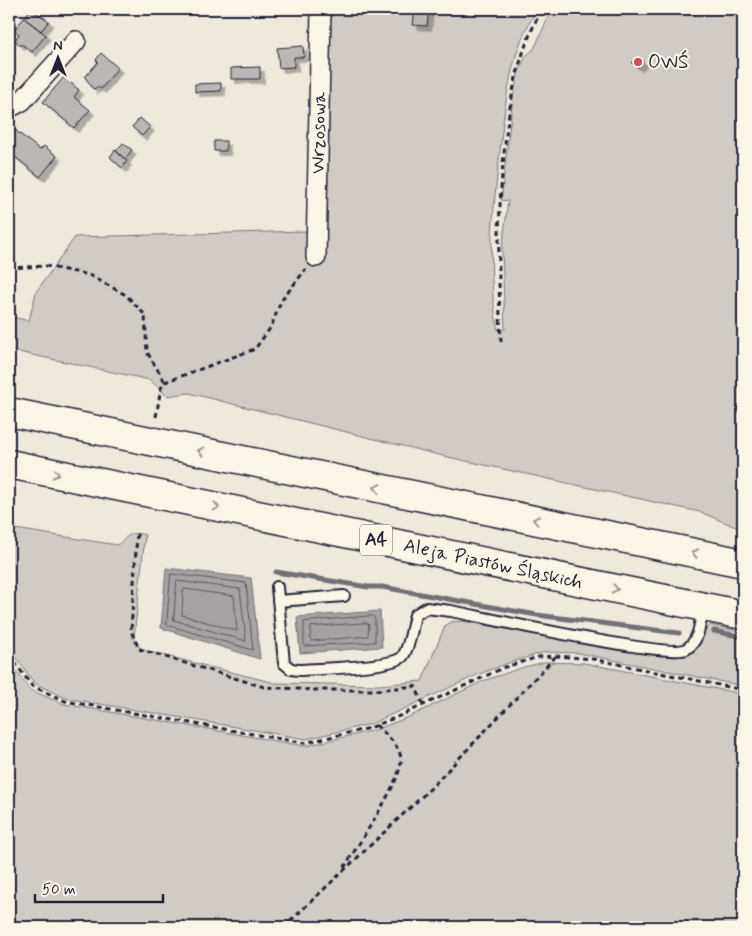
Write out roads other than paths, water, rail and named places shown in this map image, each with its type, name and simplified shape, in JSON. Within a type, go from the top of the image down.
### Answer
[{"type":"highway","points":[[9,412],[743,563]]},
{"type":"highway","name":"Aleja Piastów Śląskich","points":[[9,464],[743,615]]},
{"type":"street","name":"Wrzosowa","points":[[316,257],[321,9]]},
{"type":"street","points":[[9,108],[22,101],[76,41]]},
{"type":"lane","points":[[277,587],[284,662],[291,669],[299,670],[376,664],[399,660],[405,654],[415,615],[426,608],[451,611],[604,641],[676,652],[688,648],[693,642],[699,628],[703,607]]},
{"type":"lane","points":[[278,601],[344,596]]},
{"type":"water","points":[[166,568],[251,578],[260,659],[161,628]]},
{"type":"water","points":[[380,611],[382,647],[300,653],[297,617]]},
{"type":"waterway","points":[[276,572],[368,587],[382,587],[537,615],[679,633]]},
{"type":"waterway","points":[[714,631],[743,637]]},
{"type":"place","name":"OWŚ","points":[[638,62]]}]
